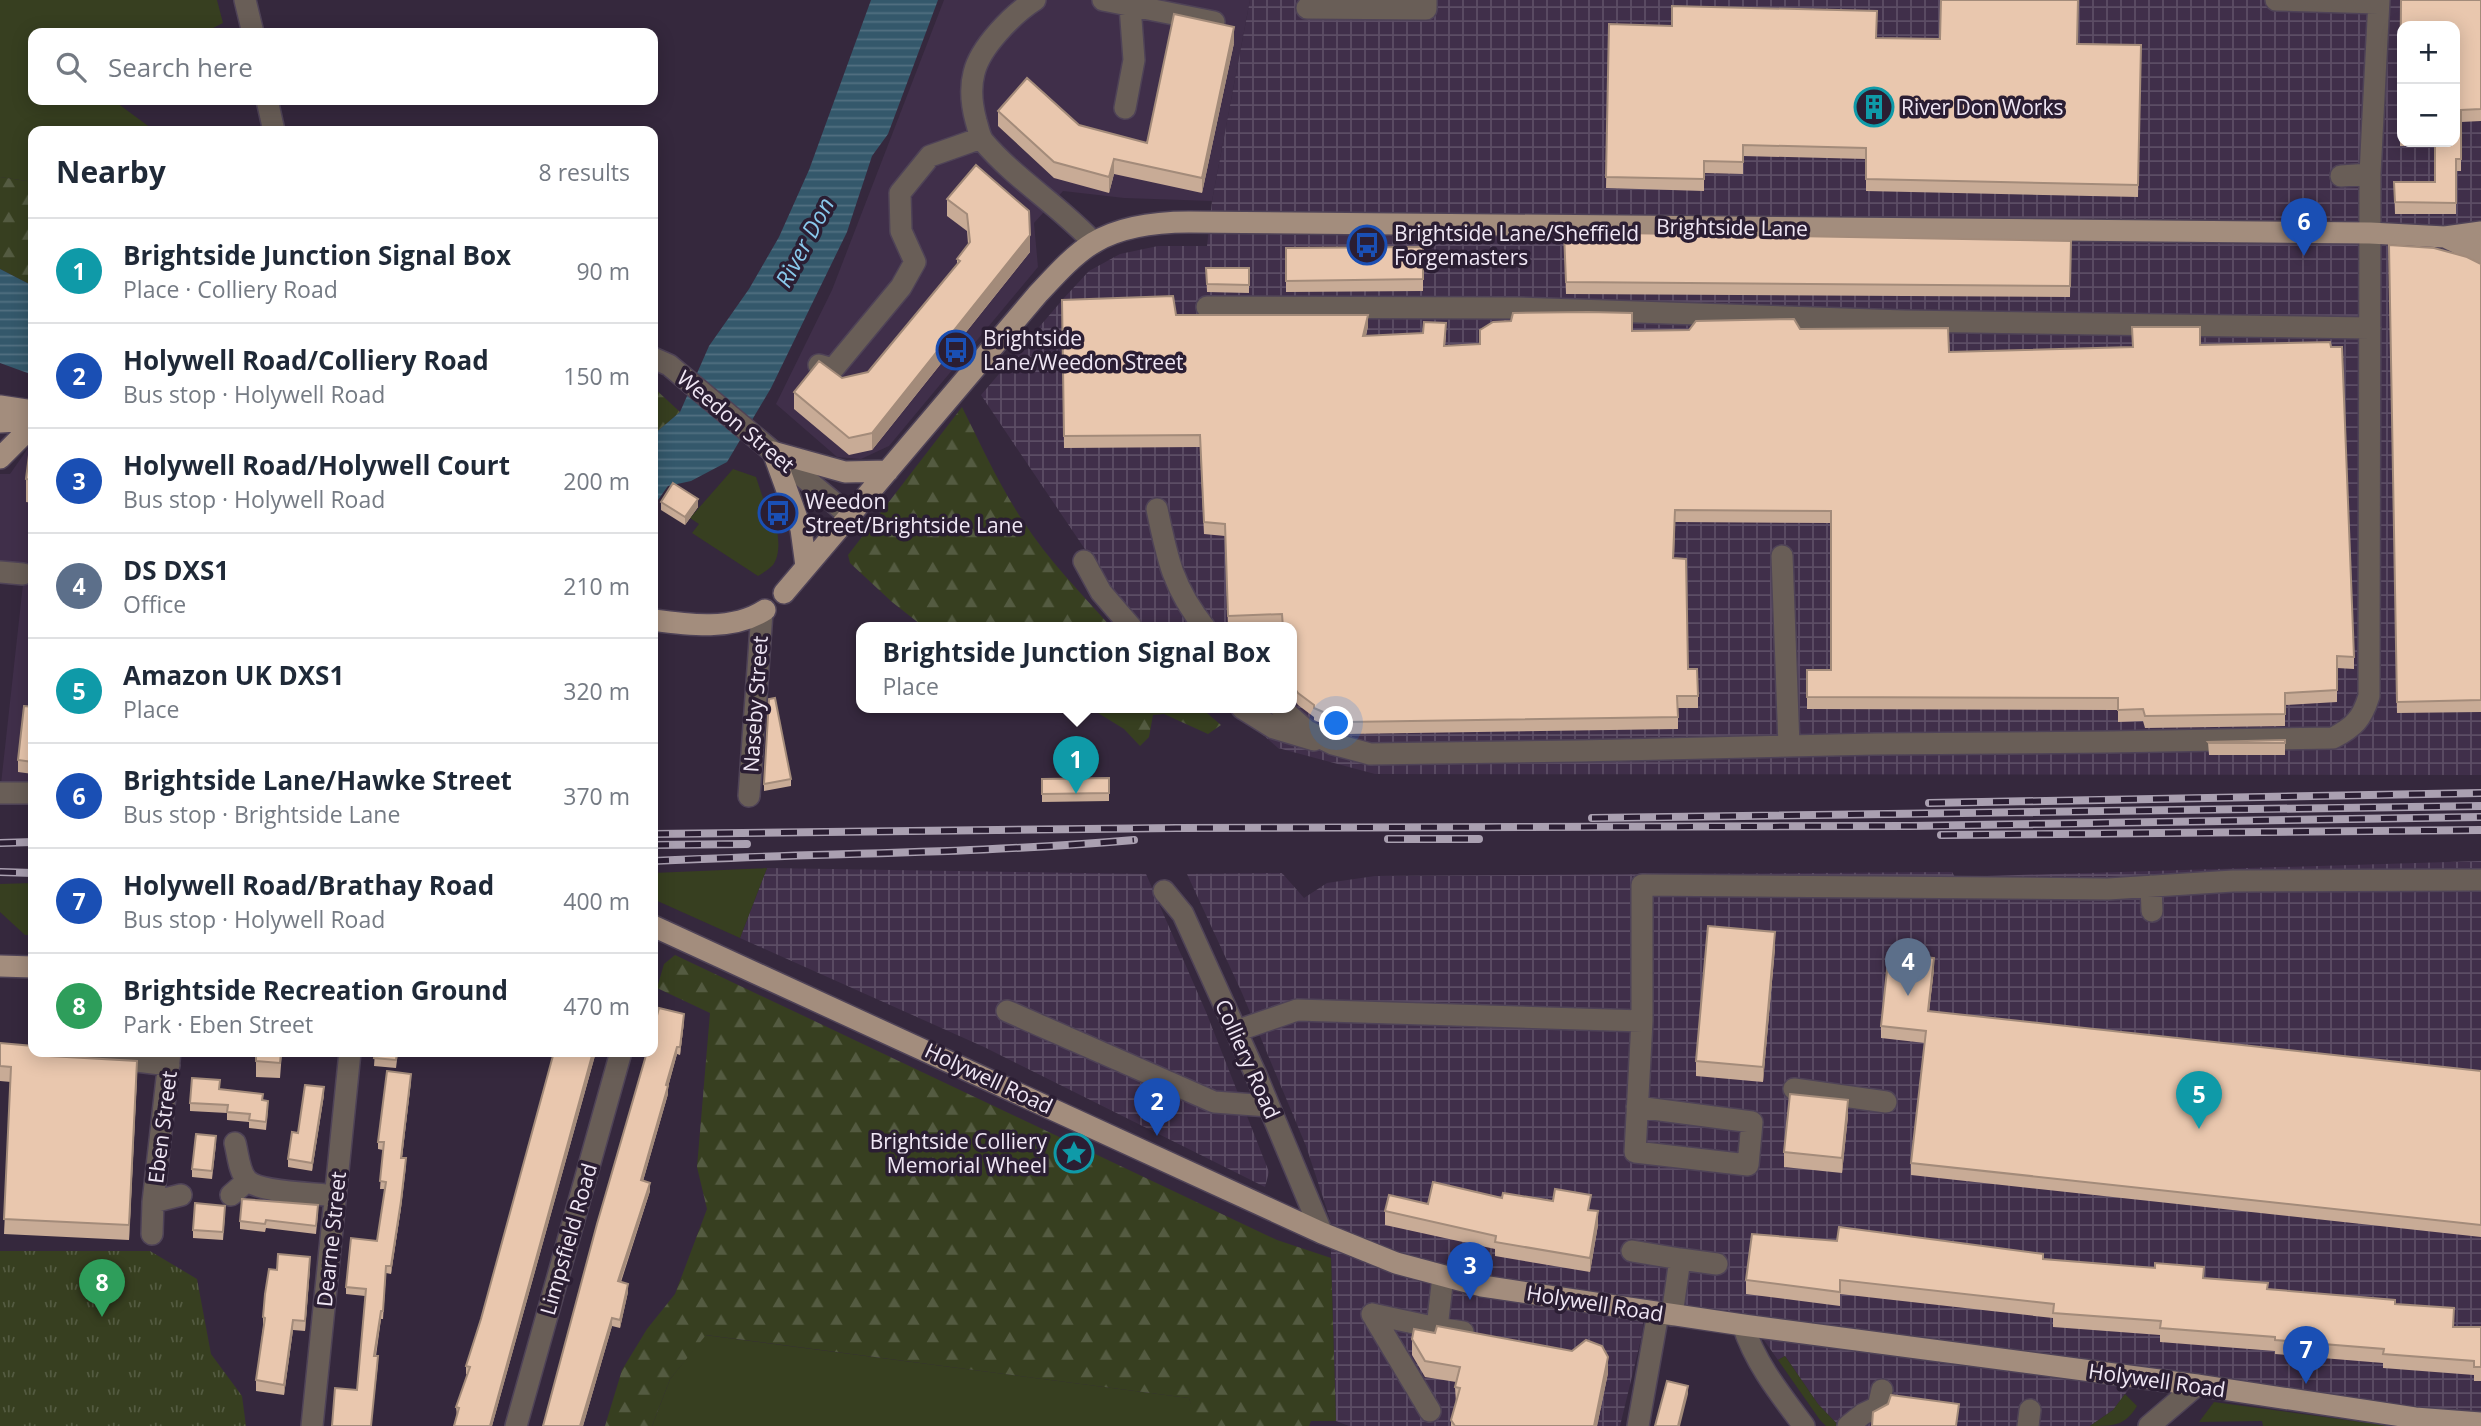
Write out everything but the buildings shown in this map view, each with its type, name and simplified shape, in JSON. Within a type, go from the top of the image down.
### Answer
[{"type":"main road","name":"Brightside Lane","points":[[784,593],[1037,295],[1068,264],[1094,243],[1124,231],[1160,223],[2370,233],[2445,237],[2481,232]]},
{"type":"main road","name":"Brightside Lane","points":[[2445,237],[2481,254]]},
{"type":"main road","points":[[0,405],[28,410]]},
{"type":"main road","points":[[0,422],[28,423]]},
{"type":"main road","points":[[0,457],[28,428]]},
{"type":"main road","points":[[766,446],[845,472],[888,471]]},
{"type":"main road","points":[[766,446],[801,529],[806,566]]},
{"type":"main road","points":[[658,621],[690,625],[722,624],[753,617],[763,611]]},
{"type":"main road","name":"Holywell Road","points":[[658,932],[1322,1233],[1396,1263],[1443,1276],[1482,1286],[1665,1314],[2197,1385],[2415,1418],[2481,1423]]},
{"type":"main road","points":[[0,966],[28,967]]},
{"type":"street","points":[[245,0],[252,28]]},
{"type":"street","points":[[1035,0],[1018,11],[990,43],[974,72],[972,106],[981,138],[1017,174],[1073,220],[1094,243]]},
{"type":"street","points":[[1103,0],[1214,22]]},
{"type":"street","points":[[1307,8],[1426,9],[1426,0]]},
{"type":"street","points":[[1251,713],[1282,731],[1370,754],[2333,738],[2349,730],[2364,713],[2369,696],[2370,174],[2379,1],[2276,0]]},
{"type":"street","points":[[1125,108],[1134,60],[1130,6]]},
{"type":"street","points":[[268,105],[273,126]]},
{"type":"street","points":[[819,365],[833,369],[901,287],[915,262],[901,231],[900,192],[930,156],[981,138]]},
{"type":"street","points":[[2341,176],[2370,174]]},
{"type":"street","points":[[1206,307],[1518,308],[1904,321],[2370,328]]},
{"type":"street","name":"Weedon Street","points":[[661,362],[850,516]]},
{"type":"street","points":[[1157,509],[1168,562],[1185,603],[1200,622]]},
{"type":"street","points":[[1782,556],[1789,746]]},
{"type":"street","points":[[1084,561],[1101,592],[1127,622]]},
{"type":"street","points":[[0,572],[23,574]]},
{"type":"street","name":"Naseby Street","points":[[749,796],[763,611]]},
{"type":"street","points":[[1287,713],[1307,731],[1334,744]]},
{"type":"street","points":[[0,793],[28,793]]},
{"type":"street","points":[[1637,1107],[1752,1122],[1748,1165],[1635,1152],[1637,1107],[1642,1021],[1642,886],[1858,896],[1988,898],[2233,881],[2481,880]]},
{"type":"street","points":[[2151,886],[2152,911]]},
{"type":"street","name":"Colliery Road","points":[[1164,891],[1183,914],[1269,1106],[1322,1233]]},
{"type":"street","points":[[1236,1031],[1297,1010],[1642,1021]]},
{"type":"street","points":[[1007,1011],[1214,1102],[1269,1106]]},
{"type":"street","points":[[142,1057],[170,1059]]},
{"type":"street","name":"Dearne Street","points":[[312,1426],[349,1057]]},
{"type":"street","name":"Limpsfield Road","points":[[516,1426],[620,1057]]},
{"type":"street","name":"Eben Street","points":[[152,1234],[153,1202],[170,1059]]},
{"type":"street","points":[[1794,1089],[1886,1102]]},
{"type":"street","points":[[235,1143],[247,1181],[262,1188],[335,1196]]},
{"type":"street","points":[[231,1195],[247,1181]]},
{"type":"street","name":"Eben Street","points":[[153,1202],[181,1195]]},
{"type":"street","points":[[1632,1251],[1717,1264]]},
{"type":"street","points":[[1638,1426],[1679,1259]]},
{"type":"street","points":[[1437,1328],[1443,1276]]},
{"type":"street","points":[[1430,1411],[1372,1314],[1487,1336]]},
{"type":"street","points":[[1744,1325],[1750,1345],[1775,1387],[1804,1426]]},
{"type":"street","points":[[2149,1426],[2197,1385]]},
{"type":"street","points":[[1847,1426],[1878,1407],[1882,1390]]},
{"type":"shaded area","points":[[944,0],[1250,0],[1212,201],[1124,198],[1063,191],[1034,223],[1038,267],[889,446],[861,459],[837,457],[776,404],[832,290]]},
{"type":"shaded area","points":[[1250,0],[2481,0],[2481,775],[1375,774],[1278,748],[1238,713],[1297,713],[1297,622],[1134,622],[981,395],[1089,271],[1120,254],[1158,246],[1207,246],[1212,201]]},
{"type":"shaded area","points":[[28,448],[28,782],[1,784],[23,584],[0,584],[0,474],[10,474]]},
{"type":"shaded area","points":[[2481,861],[2481,1413],[2416,1412],[2145,1368],[2113,1410],[2090,1426],[1839,1426],[1818,1404],[1785,1356],[1778,1360],[1761,1336],[1644,1317],[1620,1426],[1349,1426],[1336,1421],[1330,1219],[1306,1146],[1242,993],[1187,874],[1282,873],[1304,898],[1327,883],[1375,876],[1952,872],[1955,877]]},
{"type":"shaded area","points":[[767,868],[1146,874],[1206,1012],[1269,1172],[1265,1187],[984,1047],[740,938]]},
{"type":"green space","points":[[0,0],[217,0],[223,23],[213,28],[28,28],[28,105],[120,105],[148,126],[28,126],[28,181],[0,177]]},
{"type":"green space","points":[[0,177],[28,181],[28,283],[0,269]]},
{"type":"green space","points":[[658,392],[680,412],[658,431]]},
{"type":"green space","points":[[962,407],[1014,507],[1043,549],[1107,622],[917,622],[850,563],[848,555]]},
{"type":"green space","points":[[733,469],[756,477],[768,513],[772,512],[776,524],[776,559],[773,565],[758,576],[692,533],[699,524],[690,518]]},
{"type":"green space","points":[[1098,713],[1207,713],[1221,725],[1208,734],[1164,714],[1153,715],[1149,737],[1140,746],[1124,729]]},
{"type":"green space","points":[[767,868],[740,938],[658,901],[658,873]]},
{"type":"green space","points":[[28,883],[28,935],[0,912],[0,884]]},
{"type":"green space","points":[[675,955],[1277,1240],[1331,1258],[1336,1421],[1311,1421],[1309,1426],[1198,1426],[1189,1398],[706,1335],[670,1379],[652,1426],[605,1426],[622,1370],[647,1329],[675,1294],[707,1209],[697,1167],[710,1013],[658,988],[664,964]]},
{"type":"green space","points":[[0,1251],[150,1251],[197,1279],[211,1354],[242,1396],[246,1426],[0,1426]]},
{"type":"green space","points":[[705,1335],[1189,1398],[1199,1424],[652,1426],[670,1379]]},
{"type":"green space","points":[[1785,1356],[1818,1404],[1839,1426],[1826,1426],[1820,1420],[1778,1360]]},
{"type":"green space","points":[[2125,1394],[2137,1406],[2128,1418],[2118,1424],[2090,1426],[2113,1410]]},
{"type":"green space","points":[[2214,1402],[2396,1426],[2263,1426],[2262,1421],[2199,1422]]},
{"type":"water","name":"River Don","points":[[871,0],[938,0],[888,134],[872,156],[847,232],[771,388],[727,462],[691,481],[668,486],[658,500],[658,431],[680,412],[709,346],[749,289],[779,237],[809,170]]},
{"type":"water","points":[[0,269],[28,283],[28,373],[0,363]]},
{"type":"railway","points":[[1929,803],[2481,793]]},
{"type":"railway","points":[[1592,818],[2481,806]]},
{"type":"railway","points":[[658,834],[1176,828],[1911,826],[2481,817]]},
{"type":"railway","points":[[1941,835],[2481,830]]},
{"type":"railway","points":[[1388,839],[1479,839]]},
{"type":"railway","points":[[658,861],[1014,848],[1134,840]]},
{"type":"railway","points":[[0,843],[28,842]]},
{"type":"railway","points":[[658,845],[747,844]]},
{"type":"railway","points":[[0,872],[28,873]]},
{"type":"place","name":"River Don Works","points":[[1874,107]]},
{"type":"place","name":"Brightside Lane/Sheffield Forgemasters","points":[[1367,245]]},
{"type":"place","name":"Brightside Lane/Hawke Street","points":[[2304,256]]},
{"type":"place","name":"Brightside Lane/Weedon Street","points":[[956,350]]},
{"type":"place","name":"Weedon Street/Brightside Lane","points":[[778,513]]},
{"type":"place","name":"Brightside Junction Signal Box","points":[[1076,794]]},
{"type":"place","name":"DS DXS1","points":[[1908,996]]},
{"type":"place","name":"Amazon UK DXS1","points":[[2199,1129]]},
{"type":"place","name":"Holywell Road/Colliery Road","points":[[1157,1136]]},
{"type":"place","name":"Brightside Colliery Memorial Wheel","points":[[1074,1153]]},
{"type":"place","name":"Holywell Road/Holywell Court","points":[[1470,1300]]},
{"type":"place","name":"Brightside Recreation Ground","points":[[102,1317]]},
{"type":"place","name":"Holywell Road/Brathay Road","points":[[2306,1384]]}]
